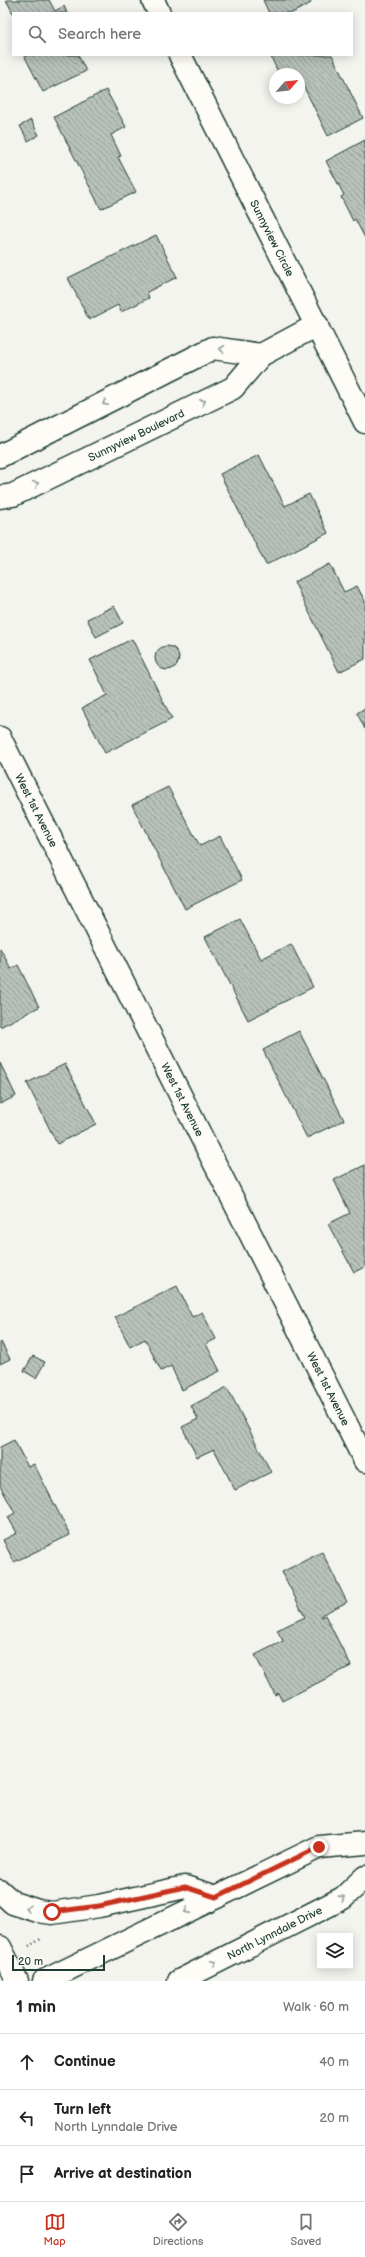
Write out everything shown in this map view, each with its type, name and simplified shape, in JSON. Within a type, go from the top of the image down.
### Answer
[{"type":"street","points":[[153,0],[159,12]]},
{"type":"street","name":"Sunnyview Circle","points":[[181,56],[365,422]]},
{"type":"street","name":"Sunnyview Boulevard","points":[[0,497],[13,495],[233,388],[261,355],[317,325]]},
{"type":"street","points":[[0,456],[213,348],[261,355]]},
{"type":"street","name":"West 1st Avenue","points":[[0,738],[365,1461]]},
{"type":"street","points":[[44,1981],[319,1847],[365,1843]]},
{"type":"street","name":"North Lynndale Drive","points":[[189,1978],[344,1898],[365,1877]]},
{"type":"street","points":[[0,1891],[13,1903],[38,1911],[52,1912],[99,1906],[185,1887],[216,1897]]},
{"type":"street","points":[[0,1947],[17,1981]]},
{"type":"building","points":[[6,0],[49,0],[55,11],[64,6],[67,12],[12,12]]},
{"type":"building","points":[[263,0],[309,0],[311,3],[294,12],[269,12]]},
{"type":"building","points":[[25,56],[78,56],[86,71],[43,92]]},
{"type":"building","points":[[272,56],[332,56],[363,118],[328,136],[305,89],[305,68],[276,68],[271,57]]},
{"type":"building","points":[[106,90],[126,127],[111,135],[121,156],[118,157],[136,192],[101,209],[54,117]]},
{"type":"building","points":[[31,120],[39,135],[28,141],[20,126]]},
{"type":"building","points":[[365,140],[365,238],[355,219],[353,221],[341,197],[344,195],[326,161]]},
{"type":"building","points":[[156,235],[177,277],[147,292],[149,298],[121,312],[118,305],[89,320],[68,278]]},
{"type":"building","points":[[259,455],[285,506],[309,494],[328,533],[266,565],[220,474]]},
{"type":"building","points":[[330,564],[344,592],[357,586],[365,601],[365,659],[339,672],[294,582]]},
{"type":"building","points":[[114,606],[123,623],[96,637],[87,619]]},
{"type":"building","points":[[132,639],[172,719],[105,753],[82,708],[107,695],[90,660]]},
{"type":"building","points":[[167,646],[176,649],[179,658],[176,667],[167,670],[158,667],[155,658],[158,649]]},
{"type":"building","points":[[365,708],[365,729],[357,713]]},
{"type":"building","points":[[168,787],[200,846],[220,836],[242,880],[185,909],[132,805]]},
{"type":"building","points":[[240,919],[261,959],[291,944],[313,987],[248,1020],[205,937]]},
{"type":"building","points":[[0,948],[11,969],[18,965],[39,1007],[0,1027]]},
{"type":"building","points":[[299,1031],[344,1120],[307,1138],[263,1050]]},
{"type":"building","points":[[0,1063],[16,1096],[0,1104]]},
{"type":"building","points":[[65,1064],[96,1124],[57,1144],[27,1083]]},
{"type":"building","points":[[365,1165],[365,1267],[354,1272],[328,1224],[350,1213],[334,1180]]},
{"type":"building","points":[[177,1286],[192,1317],[202,1312],[216,1339],[206,1344],[220,1371],[182,1390],[171,1366],[161,1371],[145,1339],[130,1347],[115,1317]]},
{"type":"building","points":[[1,1342],[10,1359],[0,1364],[0,1343]]},
{"type":"building","points":[[33,1356],[45,1362],[36,1378],[24,1371]]},
{"type":"building","points":[[227,1387],[271,1472],[235,1490],[214,1449],[197,1457],[182,1427],[198,1419],[191,1406]]},
{"type":"building","points":[[14,1440],[28,1467],[34,1464],[70,1535],[14,1562],[3,1540],[17,1533],[8,1517],[15,1513],[0,1486],[0,1447]]},
{"type":"building","points":[[322,1552],[347,1602],[321,1615],[322,1617],[325,1615],[351,1666],[282,1701],[278,1693],[275,1695],[255,1655],[283,1641],[277,1630],[305,1617],[282,1572]]},
{"type":"route","points":[[52,1912],[99,1906],[185,1887],[216,1897],[319,1847]]}]
